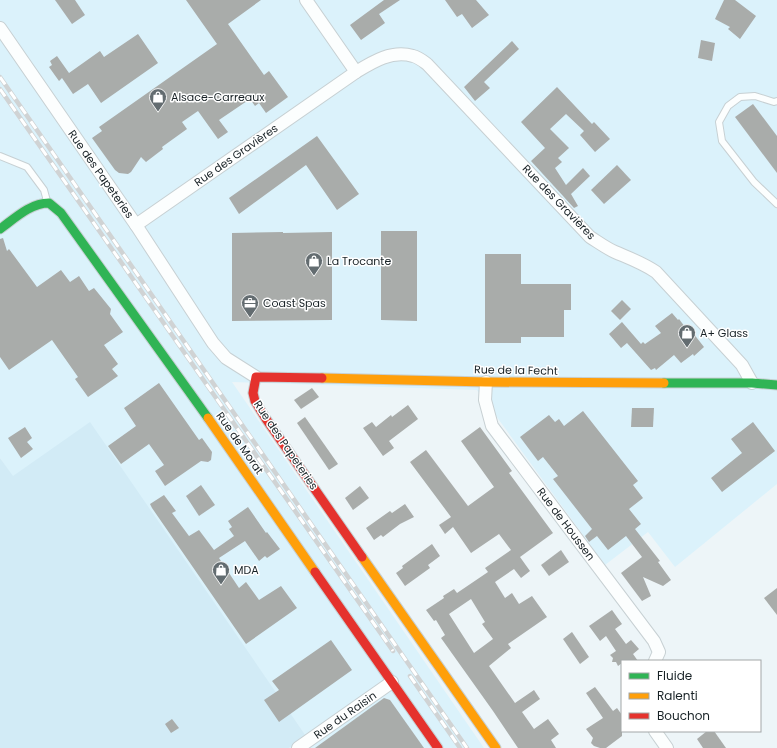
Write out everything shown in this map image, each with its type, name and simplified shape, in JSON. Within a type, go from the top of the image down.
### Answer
[{"type":"street","points":[[306,0],[356,72]]},
{"type":"street","name":"Rue des Papeteries","points":[[0,28],[136,225],[213,343],[226,358],[256,377],[253,393],[255,401],[496,748]]},
{"type":"street","name":"Rue des Gravières","points":[[136,225],[356,72],[378,59],[396,54],[414,56],[427,64],[590,237],[614,252],[646,265],[656,272],[742,365],[752,383]]},
{"type":"street","points":[[0,230],[30,208],[47,203]]},
{"type":"street","name":"Rue de Morat","points":[[47,203],[53,205],[61,213],[201,408],[438,748]]},
{"type":"street","name":"Rue de la Fecht","points":[[256,377],[486,382],[752,383],[777,385]]},
{"type":"street","name":"Rue de Houssen","points":[[486,382],[485,400],[492,426],[654,641],[659,652],[656,660]]},
{"type":"street","name":"Rue du Raisin","points":[[298,748],[392,682]]},
{"type":"street","points":[[656,732],[667,748]]},
{"type":"lane","points":[[777,101],[774,102],[755,96],[740,96],[728,106],[719,122],[722,141],[754,182],[777,204]]},
{"type":"lane","points":[[0,156],[27,167],[44,190],[47,203]]},
{"type":"shaded area","points":[[0,0],[777,0],[777,484],[675,567],[648,532],[605,565],[477,390],[232,382],[484,748],[289,748],[306,736],[88,424],[13,477],[0,458]]},
{"type":"shaded area","points":[[90,422],[306,736],[289,748],[0,748],[0,458],[13,476]]},
{"type":"building","points":[[55,0],[75,0],[85,15],[72,24]]},
{"type":"building","name":"Alsace-Carreaux","points":[[186,0],[261,0],[228,24],[264,75],[269,71],[288,97],[266,113],[259,103],[255,106],[250,99],[219,120],[228,132],[218,139],[198,111],[182,122],[187,129],[162,147],[163,149],[146,162],[141,157],[128,174],[119,173],[115,170],[92,138],[102,131],[99,127],[217,44]]},
{"type":"building","points":[[384,0],[400,0],[379,14],[385,23],[361,40],[350,25]]},
{"type":"building","points":[[445,0],[476,0],[489,15],[472,28],[462,14],[457,17]]},
{"type":"building","points":[[724,0],[735,0],[756,16],[740,39],[728,29],[730,27],[715,19]]},
{"type":"building","points":[[138,34],[158,63],[101,103],[88,84],[73,94],[62,78],[59,81],[49,67],[52,65],[50,61],[57,56],[69,73],[100,51],[104,57]]},
{"type":"building","points":[[701,40],[715,43],[712,61],[698,58]]},
{"type":"building","points":[[512,41],[519,49],[484,82],[490,88],[475,101],[464,87]]},
{"type":"building","points":[[557,87],[592,124],[594,122],[610,139],[595,152],[580,135],[584,131],[566,114],[550,129],[569,148],[558,158],[562,162],[555,168],[566,185],[583,168],[590,176],[571,194],[578,206],[574,208],[531,161],[545,148],[521,122]]},
{"type":"building","points":[[753,104],[777,136],[777,173],[735,117]]},
{"type":"building","points":[[317,136],[359,194],[337,210],[306,165],[239,214],[229,198]]},
{"type":"building","points":[[617,165],[631,180],[604,204],[591,190]]},
{"type":"building","points":[[381,231],[417,231],[417,321],[381,320]]},
{"type":"building","points":[[332,232],[332,320],[232,321],[232,233]]},
{"type":"building","points":[[3,238],[7,251],[9,249],[37,287],[61,270],[70,282],[79,276],[89,291],[94,288],[111,309],[110,314],[123,332],[104,345],[118,364],[112,369],[118,376],[88,397],[75,379],[78,377],[52,340],[9,370],[0,357],[0,239]]},
{"type":"building","points":[[485,254],[521,254],[521,284],[571,284],[571,310],[564,310],[564,337],[521,337],[521,343],[485,343]]},
{"type":"building","points":[[622,300],[631,309],[620,320],[611,311]]},
{"type":"building","points":[[672,313],[678,320],[679,319],[691,335],[693,333],[704,347],[694,356],[693,354],[681,363],[674,355],[656,370],[655,368],[651,370],[627,343],[621,348],[609,334],[622,322],[641,344],[643,342],[645,344],[661,333],[655,326]]},
{"type":"building","points":[[159,383],[199,440],[202,438],[212,452],[211,460],[208,462],[201,461],[165,486],[155,471],[164,465],[149,444],[121,464],[108,446],[136,426],[124,408]]},
{"type":"building","points":[[312,388],[319,397],[301,409],[294,400]]},
{"type":"building","points":[[408,405],[418,419],[389,441],[394,448],[383,456],[363,428],[372,422],[376,427],[391,415],[392,417]]},
{"type":"building","points":[[632,408],[654,408],[653,427],[631,427]]},
{"type":"building","points":[[583,411],[638,481],[633,485],[643,498],[629,509],[641,524],[635,529],[660,561],[658,562],[671,580],[663,586],[643,577],[651,596],[642,601],[621,573],[642,557],[626,536],[608,550],[597,536],[589,542],[585,536],[592,529],[553,479],[558,476],[543,457],[538,461],[520,437],[549,415],[555,422],[559,419],[564,426]]},
{"type":"building","points":[[305,417],[338,464],[329,470],[297,423]]},
{"type":"building","points":[[753,422],[775,451],[722,492],[711,478],[742,453],[731,439]]},
{"type":"building","points":[[25,427],[32,438],[27,442],[33,449],[21,458],[8,438]]},
{"type":"building","points":[[480,427],[512,471],[509,473],[553,533],[520,557],[530,571],[521,578],[514,569],[495,582],[505,598],[512,593],[519,604],[532,596],[547,617],[508,644],[511,648],[489,666],[515,703],[534,690],[540,699],[522,712],[534,729],[548,719],[559,734],[551,740],[556,748],[518,748],[441,638],[445,635],[436,620],[434,621],[426,610],[454,589],[457,593],[488,572],[485,568],[511,550],[499,534],[471,553],[453,527],[445,534],[439,525],[451,517],[410,462],[426,450],[468,506],[494,487],[461,441]],"holes":[[[471,599],[485,622],[482,624],[493,639],[474,653],[449,614]]]},
{"type":"building","points":[[201,485],[215,505],[199,516],[186,496]]},
{"type":"building","points":[[360,486],[369,498],[353,510],[345,498]]},
{"type":"building","points":[[164,495],[176,511],[172,513],[189,536],[199,530],[214,550],[234,536],[229,529],[232,527],[228,521],[248,507],[266,533],[267,532],[280,549],[267,558],[265,556],[259,561],[245,541],[219,558],[239,588],[246,582],[259,600],[281,586],[297,608],[246,644],[152,508],[150,504]]},
{"type":"building","points":[[405,504],[414,517],[400,524],[383,537],[381,535],[374,540],[366,528],[390,511],[392,513]]},
{"type":"building","points":[[432,544],[440,556],[428,565],[430,568],[405,586],[396,573],[403,568],[402,566]]},
{"type":"building","points":[[561,550],[569,562],[549,576],[541,565]]},
{"type":"building","points":[[777,588],[777,615],[764,598]]},
{"type":"building","points":[[612,610],[622,624],[615,629],[626,644],[631,640],[639,649],[633,654],[637,660],[621,660],[621,664],[618,666],[616,662],[612,662],[613,658],[610,655],[616,651],[606,636],[600,641],[589,626]]},
{"type":"building","points":[[572,632],[589,657],[580,664],[563,639]]},
{"type":"building","points":[[331,640],[352,670],[279,722],[264,700],[279,690],[272,681]]},
{"type":"building","points":[[595,687],[613,711],[617,708],[621,714],[622,736],[606,748],[594,746],[591,743],[593,738],[586,729],[603,718],[586,693]]},
{"type":"building","points":[[384,698],[390,700],[424,748],[315,748]]},
{"type":"building","points":[[172,719],[179,728],[171,733],[165,724]]},
{"type":"building","points":[[706,732],[715,732],[726,748],[703,748],[697,739]]},
{"type":"railway","points":[[0,77],[467,748]]},
{"type":"railway","points":[[0,89],[393,651]]},
{"type":"railway","points":[[410,676],[460,748]]},
{"type":"traffic: fast","points":[[0,229],[23,212],[42,204],[49,203],[61,213],[208,418]]},
{"type":"traffic: fast","points":[[664,383],[752,383],[777,385]]},
{"type":"traffic: slow","points":[[322,378],[486,382],[664,383]]},
{"type":"traffic: slow","points":[[208,418],[315,572]]},
{"type":"traffic: slow","points":[[362,557],[496,748]]},
{"type":"traffic: jam","points":[[322,378],[256,377],[253,393],[255,401],[266,419],[362,557]]},
{"type":"traffic: jam","points":[[315,572],[438,748]]},
{"type":"place","name":"Alsace-Carreaux","points":[[158,112]]},
{"type":"place","name":"La Trocante","points":[[314,276]]},
{"type":"place","name":"Coast Spas","points":[[250,318]]},
{"type":"place","name":"A+ Glass","points":[[687,348]]},
{"type":"place","name":"MDA","points":[[221,585]]}]
